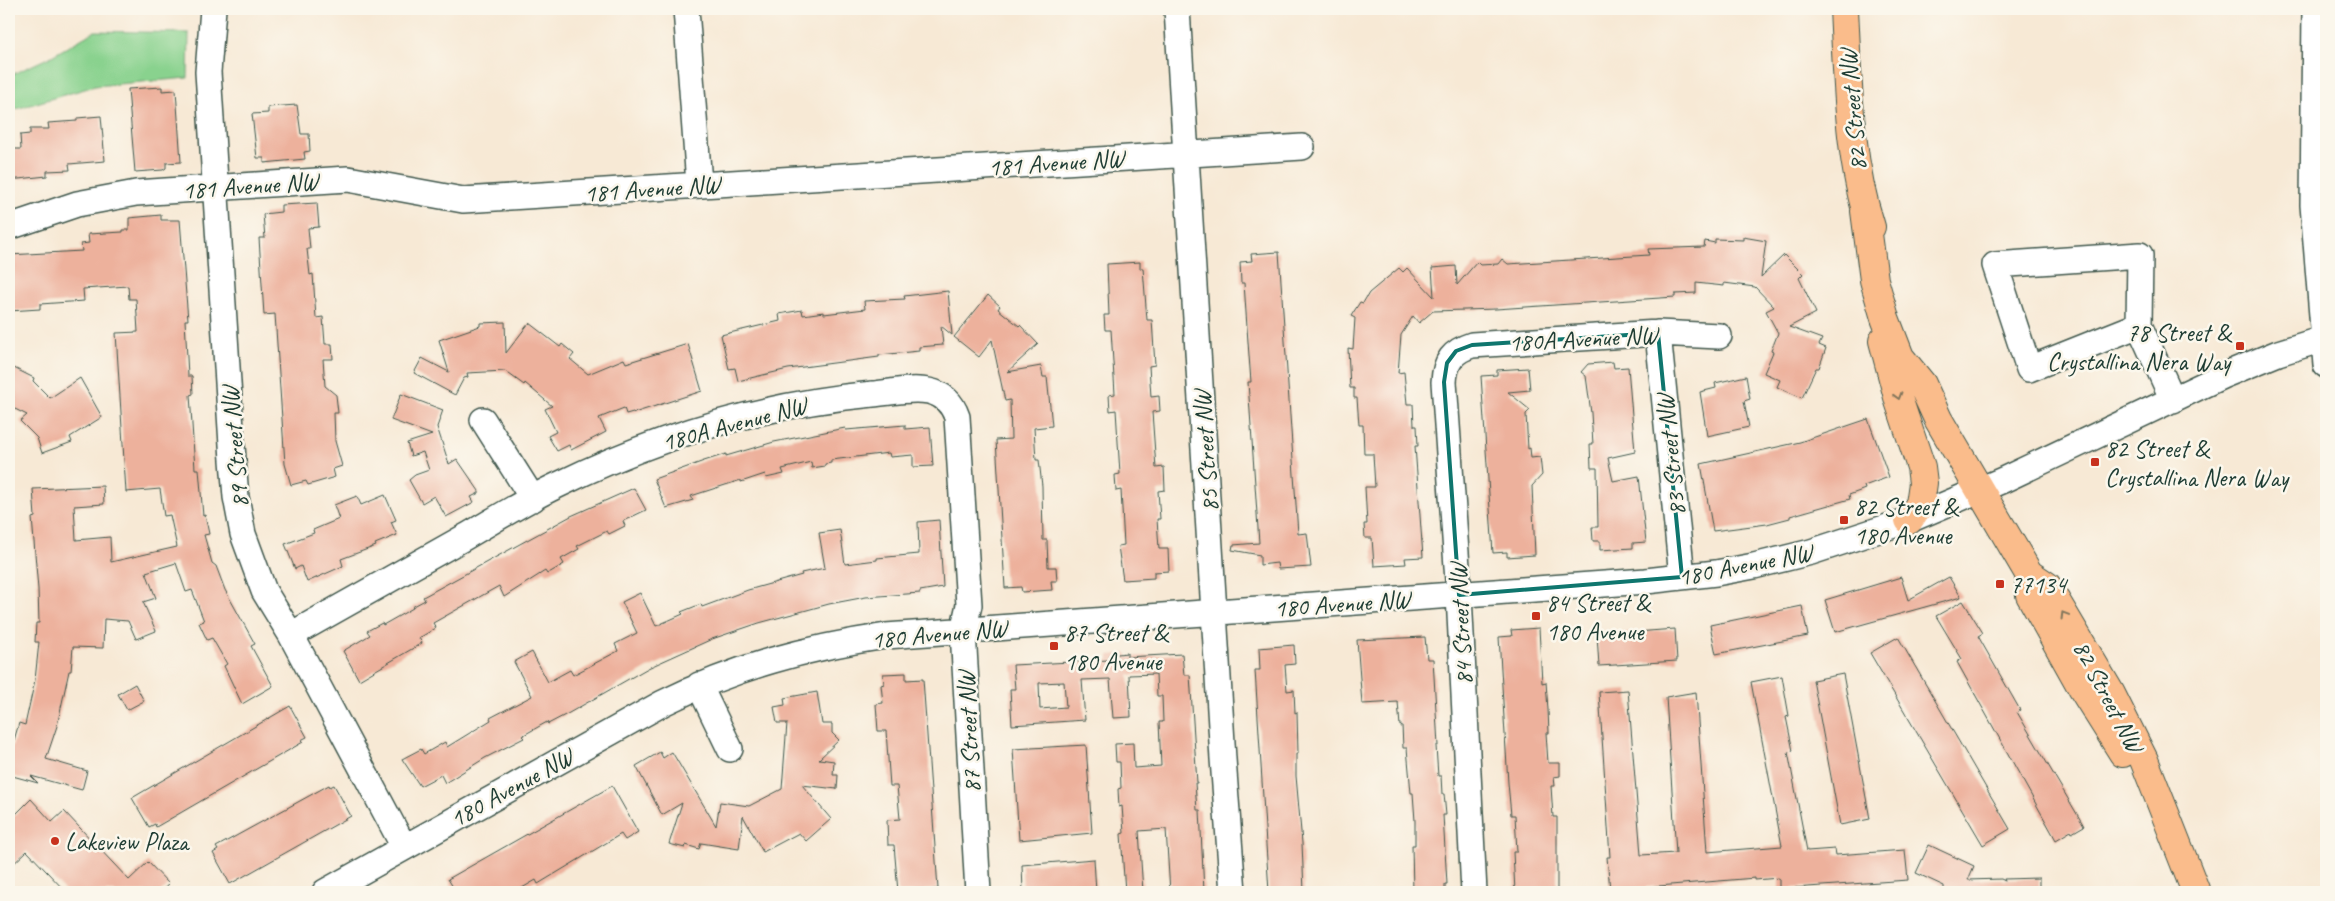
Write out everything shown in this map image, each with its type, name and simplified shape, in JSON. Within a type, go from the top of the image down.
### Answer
[{"type":"main road","name":"82 Street NW","points":[[1844,9],[1852,144],[1859,186],[1888,278],[1916,350],[1922,384],[1938,419],[2029,574],[2030,595],[2082,688],[2171,830],[2196,892]]},
{"type":"main road","name":"82 Street NW","points":[[1866,211],[1874,280],[1885,318],[1900,357],[1922,384]]},
{"type":"main road","points":[[1874,280],[1880,326],[1889,366],[1922,467],[1923,483],[1920,504],[1909,520]]},
{"type":"street","name":"89 Street NW","points":[[213,9],[208,72],[236,497],[242,534],[264,591],[290,635],[404,847]]},
{"type":"street","points":[[686,9],[698,184]]},
{"type":"street","name":"85 Street NW","points":[[1177,9],[1223,759],[1233,892]]},
{"type":"street","points":[[2315,9],[2321,59],[2313,205],[2326,365]]},
{"type":"street","name":"181 Avenue NW","points":[[9,227],[78,204],[136,193],[348,179],[463,200],[1302,147]]},
{"type":"street","points":[[2139,325],[2029,369],[1995,265],[2140,255],[2139,325],[2173,400]]},
{"type":"street","name":"180A Avenue NW","points":[[1451,357],[1456,351],[1472,345],[1658,333],[1719,336]]},
{"type":"street","name":"83 Street NW","points":[[1658,333],[1682,577]]},
{"type":"street","name":"180 Avenue NW","points":[[325,892],[663,703],[699,685],[759,663],[809,649],[886,636],[1459,595],[1682,577],[1754,566],[1810,552],[1909,520],[1979,490],[2222,376],[2278,353],[2324,338]]},
{"type":"street","name":"84 Street NW","points":[[1451,357],[1447,363],[1444,382],[1459,595],[1474,892]]},
{"type":"street","name":"180A Avenue NW","points":[[290,635],[533,499],[610,461],[662,441],[735,419],[788,407],[859,395],[921,390],[934,391],[945,396]]},
{"type":"street","name":"87 Street NW","points":[[945,396],[953,405],[958,417],[969,605],[963,631],[978,892]]},
{"type":"street","points":[[483,420],[533,499]]},
{"type":"street","points":[[699,685],[730,750]]},
{"type":"highlighted area","points":[[1658,333],[1682,577],[1459,595],[1444,382],[1447,363],[1456,351],[1472,345]]},
{"type":"green space","points":[[95,31],[189,33],[188,78],[95,86],[9,111],[9,76],[50,57]]},
{"type":"building","points":[[162,87],[162,91],[176,90],[181,162],[166,163],[166,168],[163,170],[135,172],[128,89]]},
{"type":"building","points":[[297,105],[301,134],[309,134],[310,151],[304,152],[305,159],[264,163],[264,158],[257,158],[252,114],[268,113],[268,107]]},
{"type":"building","points":[[101,116],[105,161],[69,164],[70,170],[47,171],[47,176],[9,180],[9,149],[21,149],[20,135],[30,134],[30,129],[49,129],[48,123],[77,121],[77,118]]},
{"type":"building","points":[[317,203],[319,227],[308,228],[310,249],[307,249],[310,275],[313,274],[316,318],[323,317],[325,344],[332,344],[333,359],[323,359],[325,386],[336,395],[338,413],[334,413],[335,441],[342,466],[333,469],[335,477],[308,485],[306,481],[291,485],[285,464],[275,314],[264,315],[259,238],[265,238],[263,214],[281,212],[281,205]]},
{"type":"building","points":[[161,215],[161,220],[180,220],[188,320],[185,320],[188,376],[192,376],[193,394],[190,395],[195,469],[199,469],[203,516],[205,515],[209,534],[204,535],[212,563],[216,566],[225,590],[255,644],[251,646],[273,686],[242,704],[224,666],[227,664],[212,638],[207,640],[199,623],[204,621],[192,590],[186,592],[176,563],[146,572],[156,598],[143,602],[156,631],[136,639],[128,621],[104,619],[103,648],[73,647],[71,671],[69,671],[57,726],[46,759],[87,771],[82,790],[31,776],[38,783],[9,775],[9,752],[10,754],[19,723],[25,725],[35,680],[39,642],[35,642],[36,623],[39,623],[32,518],[35,517],[33,489],[103,486],[104,504],[74,506],[76,540],[110,537],[111,562],[177,547],[170,515],[164,516],[160,489],[126,492],[116,333],[138,332],[136,299],[129,299],[128,286],[83,289],[84,301],[40,304],[40,309],[9,311],[9,255],[82,251],[81,244],[89,243],[88,234],[123,232],[123,230],[129,230],[129,218]]},
{"type":"building","points":[[1743,237],[1766,241],[1761,277],[1784,255],[1803,274],[1799,278],[1816,313],[1789,327],[1822,339],[1819,345],[1826,348],[1819,368],[1816,368],[1802,398],[1777,387],[1780,380],[1764,373],[1773,352],[1771,351],[1778,333],[1766,311],[1774,307],[1755,287],[1724,283],[1724,286],[1696,283],[1696,293],[1675,294],[1675,297],[1496,309],[1433,311],[1419,323],[1413,316],[1401,335],[1398,373],[1404,372],[1407,404],[1413,404],[1414,426],[1417,426],[1418,446],[1415,446],[1423,557],[1405,558],[1406,564],[1374,566],[1372,538],[1365,538],[1364,524],[1367,524],[1365,487],[1375,487],[1373,454],[1364,454],[1363,425],[1359,425],[1357,398],[1354,398],[1354,388],[1350,388],[1348,348],[1353,349],[1355,318],[1351,316],[1360,302],[1363,303],[1369,293],[1399,268],[1403,272],[1407,268],[1434,297],[1432,268],[1456,266],[1457,285],[1477,262],[1480,265],[1498,264],[1502,259],[1508,264],[1649,255],[1648,249],[1704,247],[1705,241],[1715,243],[1715,239],[1743,240]]},
{"type":"building","points":[[1279,252],[1298,534],[1307,533],[1311,567],[1278,569],[1277,563],[1260,565],[1260,555],[1232,550],[1233,545],[1259,543],[1248,382],[1251,382],[1244,283],[1241,283],[1240,262],[1252,261],[1251,254]]},
{"type":"building","points":[[1140,262],[1140,268],[1143,268],[1147,320],[1152,320],[1155,365],[1149,366],[1151,397],[1159,396],[1160,411],[1152,412],[1156,468],[1164,467],[1165,490],[1158,491],[1160,519],[1157,519],[1159,549],[1168,549],[1169,571],[1154,572],[1154,578],[1123,580],[1118,546],[1124,545],[1121,490],[1116,491],[1115,475],[1120,474],[1116,410],[1110,411],[1109,395],[1115,394],[1111,330],[1105,330],[1104,315],[1109,315],[1107,264]]},
{"type":"building","points":[[948,291],[952,335],[941,326],[943,345],[919,347],[919,351],[788,369],[738,381],[735,368],[729,369],[721,335],[780,321],[779,314],[802,310],[803,315],[865,309],[864,301],[905,299],[904,296]]},
{"type":"building","points":[[988,295],[1000,306],[998,309],[1020,325],[1038,344],[1007,372],[1041,366],[1043,377],[1047,377],[1052,426],[1034,428],[1036,460],[1039,460],[1042,486],[1043,540],[1047,540],[1048,567],[1056,567],[1057,581],[1051,581],[1052,590],[1022,592],[1021,587],[1005,588],[996,440],[1011,439],[1010,400],[1005,401],[992,340],[979,357],[954,337]]},
{"type":"building","points":[[505,322],[506,353],[529,323],[560,347],[562,344],[574,354],[570,359],[588,374],[624,359],[626,363],[688,344],[702,391],[634,413],[626,414],[624,408],[599,418],[606,432],[571,450],[569,445],[557,451],[548,436],[556,432],[545,409],[552,406],[525,383],[524,385],[505,371],[467,373],[468,377],[464,378],[455,395],[414,373],[422,358],[449,372],[439,340],[480,326],[480,323]]},
{"type":"building","points":[[1613,362],[1614,368],[1628,367],[1635,452],[1608,458],[1613,481],[1639,476],[1646,542],[1633,543],[1633,548],[1600,550],[1600,541],[1593,541],[1592,527],[1598,527],[1597,468],[1591,468],[1590,444],[1593,444],[1591,413],[1586,376],[1581,372],[1588,364]]},
{"type":"building","points":[[14,368],[34,378],[33,381],[50,398],[80,378],[102,417],[70,437],[72,442],[42,453],[37,438],[20,421],[27,415],[9,406],[9,379]]},
{"type":"building","points":[[1528,368],[1530,390],[1508,392],[1530,410],[1526,414],[1528,449],[1530,448],[1531,458],[1540,457],[1542,475],[1532,486],[1535,555],[1507,557],[1507,552],[1493,553],[1481,376],[1497,375],[1497,370]]},
{"type":"building","points":[[1746,376],[1750,399],[1744,401],[1749,427],[1707,436],[1700,392],[1716,388],[1715,383]]},
{"type":"building","points":[[401,394],[443,410],[437,427],[449,464],[457,459],[479,491],[479,493],[471,497],[474,502],[446,517],[434,496],[422,503],[409,480],[415,475],[429,470],[423,452],[411,456],[407,443],[432,435],[391,420]]},
{"type":"building","points":[[1868,419],[1889,477],[1864,486],[1865,489],[1849,495],[1850,499],[1790,516],[1790,518],[1767,524],[1713,531],[1701,464],[1800,442]]},
{"type":"building","points":[[905,425],[905,429],[930,427],[933,466],[913,467],[913,455],[890,457],[889,453],[831,460],[831,463],[825,464],[825,466],[812,468],[811,462],[782,469],[784,474],[766,478],[765,474],[741,482],[741,480],[691,496],[693,500],[666,508],[654,479],[726,454],[726,456],[774,442],[845,428],[846,430]]},
{"type":"building","points":[[634,488],[646,510],[623,521],[625,526],[609,534],[607,531],[577,546],[579,549],[561,559],[564,564],[547,574],[545,571],[504,597],[499,586],[433,623],[436,628],[419,638],[422,643],[359,680],[343,651],[370,635],[367,631],[382,623],[383,625],[425,600],[423,597],[571,516]]},
{"type":"building","points":[[385,495],[396,520],[391,522],[397,535],[375,544],[376,546],[341,559],[343,566],[307,582],[301,566],[295,569],[285,544],[314,533],[313,530],[339,519],[334,505],[357,496],[361,505]]},
{"type":"building","points":[[939,520],[943,587],[920,591],[920,593],[866,597],[829,604],[759,623],[712,639],[648,668],[569,713],[548,724],[547,722],[522,736],[524,738],[485,758],[445,783],[441,775],[420,786],[402,759],[421,749],[424,754],[445,742],[447,747],[491,720],[490,718],[532,696],[514,662],[532,652],[548,682],[570,670],[573,675],[618,651],[615,644],[637,633],[622,602],[640,593],[656,626],[683,614],[681,612],[701,604],[702,607],[748,590],[802,575],[801,573],[825,568],[819,533],[840,530],[845,564],[877,560],[877,558],[919,554],[918,522]]},
{"type":"building","points":[[1901,577],[1908,600],[1949,577],[1961,597],[1835,632],[1825,600]]},
{"type":"building","points":[[1963,601],[1983,633],[1978,636],[2020,710],[2017,712],[2084,826],[2056,840],[1957,662],[1962,659],[1936,616]]},
{"type":"building","points":[[1802,606],[1808,636],[1716,654],[1710,625]]},
{"type":"building","points":[[1539,628],[1542,683],[1546,682],[1548,710],[1549,733],[1546,733],[1548,763],[1560,763],[1560,776],[1554,777],[1555,786],[1551,786],[1553,817],[1557,817],[1557,892],[1515,892],[1513,852],[1517,852],[1515,815],[1511,815],[1508,783],[1499,637],[1512,636],[1511,630]]},
{"type":"building","points":[[1675,629],[1677,661],[1599,666],[1597,635]]},
{"type":"building","points":[[1425,637],[1427,659],[1433,659],[1438,776],[1441,776],[1446,815],[1443,815],[1447,884],[1445,884],[1445,892],[1413,892],[1412,845],[1415,845],[1415,821],[1413,793],[1411,793],[1407,748],[1403,748],[1398,702],[1362,704],[1357,640]]},
{"type":"building","points":[[1898,637],[2010,829],[1983,845],[1870,653]]},
{"type":"building","points":[[1294,645],[1295,664],[1285,665],[1287,691],[1294,690],[1295,713],[1297,712],[1298,754],[1296,754],[1296,776],[1304,892],[1269,892],[1255,670],[1260,670],[1259,648]]},
{"type":"building","points":[[1127,653],[1127,657],[1182,654],[1184,675],[1190,675],[1197,783],[1195,783],[1197,810],[1200,810],[1204,892],[1170,892],[1166,829],[1139,831],[1143,892],[1125,892],[1121,834],[1124,833],[1122,806],[1119,807],[1118,789],[1121,788],[1120,762],[1116,762],[1115,744],[1133,743],[1134,768],[1161,766],[1159,722],[1163,722],[1162,696],[1157,696],[1156,674],[1129,675],[1131,717],[1113,718],[1110,679],[1082,680],[1085,720],[1012,725],[1010,689],[1015,689],[1013,665],[1109,660],[1109,655]],"holes":[[[1064,682],[1066,707],[1040,709],[1039,683]]]},
{"type":"building","points":[[906,673],[906,680],[923,679],[938,889],[925,890],[925,892],[898,892],[894,845],[888,845],[887,820],[900,819],[897,786],[890,786],[886,731],[878,731],[876,704],[883,703],[881,685],[884,684],[883,674]]},
{"type":"building","points":[[1843,674],[1870,819],[1840,825],[1813,680]]},
{"type":"building","points":[[1782,676],[1789,716],[1786,717],[1793,751],[1788,752],[1807,851],[1835,849],[1836,855],[1905,850],[1908,880],[1779,889],[1779,878],[1755,880],[1755,878],[1610,890],[1607,857],[1610,857],[1599,692],[1628,690],[1641,855],[1676,853],[1666,697],[1696,692],[1707,852],[1782,846],[1751,682]]},
{"type":"building","points":[[135,684],[144,701],[127,710],[118,694]]},
{"type":"building","points":[[817,692],[822,724],[832,724],[832,733],[839,740],[819,759],[834,761],[833,775],[838,775],[837,789],[802,785],[831,819],[806,841],[799,833],[763,852],[743,816],[739,849],[701,843],[699,849],[686,845],[685,848],[669,844],[682,803],[662,815],[636,766],[660,752],[663,758],[672,752],[716,826],[720,802],[749,806],[782,789],[787,723],[777,723],[774,707],[785,705],[784,698]]},
{"type":"building","points":[[290,706],[307,737],[301,740],[303,742],[156,827],[155,824],[149,827],[132,798]]},
{"type":"building","points":[[1086,745],[1092,833],[1019,840],[1013,749]]},
{"type":"building","points":[[329,785],[330,787],[334,785],[351,816],[230,884],[213,853],[218,850],[216,847]]},
{"type":"building","points":[[612,786],[638,832],[625,840],[621,834],[538,884],[536,880],[515,892],[456,892],[448,879]]},
{"type":"building","name":"Lakeview Plaza","points":[[31,799],[52,822],[64,811],[129,880],[148,862],[169,884],[160,892],[66,892],[27,851],[9,868],[9,821]]},
{"type":"building","points":[[1929,845],[1974,866],[1968,880],[2001,879],[2005,881],[2004,879],[2039,878],[2039,892],[1944,892],[1944,886],[1916,873]]},
{"type":"building","points":[[1094,859],[1096,892],[1023,892],[1022,865]]},
{"type":"place","name":"78 Street & Crystallina Nera Way","points":[[2240,346]]},
{"type":"place","name":"82 Street & Crystallina Nera Way","points":[[2095,462]]},
{"type":"place","name":"82 Street & 180 Avenue","points":[[1844,520]]},
{"type":"place","name":"77134","points":[[2000,584]]},
{"type":"place","name":"84 Street & 180 Avenue","points":[[1536,616]]},
{"type":"place","name":"87 Street & 180 Avenue","points":[[1054,646]]},
{"type":"place","name":"Lakeview Plaza","points":[[55,841]]}]
